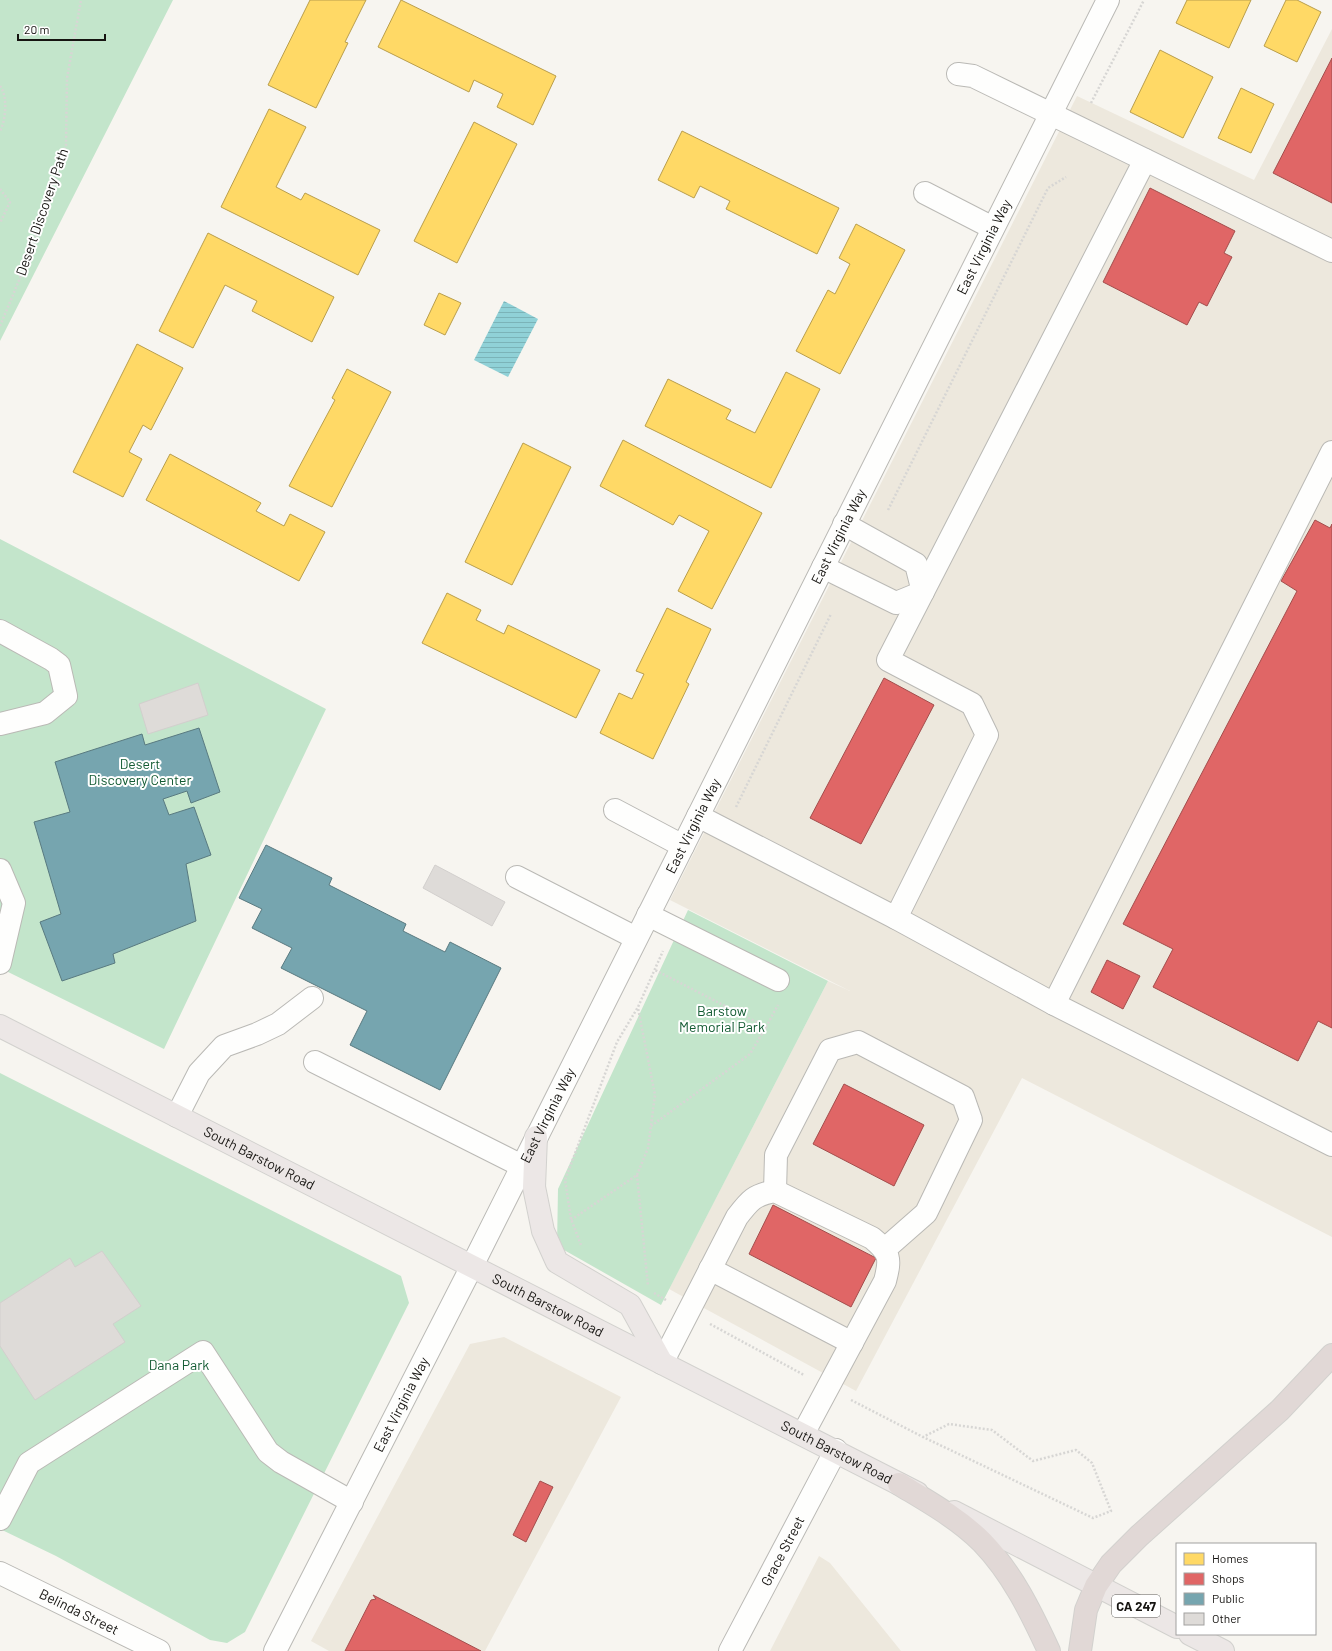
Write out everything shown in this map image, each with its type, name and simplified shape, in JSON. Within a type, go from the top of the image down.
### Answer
[{"type":"highway","points":[[1080,1651],[1086,1610],[1096,1586],[1111,1564],[1131,1544],[1280,1410],[1332,1355]]},
{"type":"highway","points":[[899,1484],[949,1515],[981,1542],[1006,1571],[1029,1609],[1049,1651]]},
{"type":"main road","name":"South Barstow Road","points":[[0,1026],[836,1450],[1096,1586]]},
{"type":"main road","points":[[536,1137],[534,1187],[543,1231],[558,1262],[630,1305],[662,1363]]},
{"type":"main road","name":"CA 247","points":[[1096,1586],[1176,1626]]},
{"type":"main road","points":[[1192,1635],[1220,1650]]},
{"type":"street","name":"East Virginia Way","points":[[275,1651],[472,1266],[1108,0]]},
{"type":"street","points":[[958,74],[972,76],[1332,251]]},
{"type":"street","points":[[896,918],[987,735],[972,704],[888,660],[1145,160]]},
{"type":"street","points":[[925,193],[993,228]]},
{"type":"street","points":[[1054,1004],[1332,452]]},
{"type":"street","points":[[844,524],[916,564],[923,592]]},
{"type":"street","points":[[822,567],[896,604],[923,592]]},
{"type":"street","points":[[0,631],[51,659],[59,665],[66,696],[46,713],[0,724]]},
{"type":"street","points":[[615,810],[683,846]]},
{"type":"street","points":[[698,816],[896,918],[1054,1004],[1332,1144]]},
{"type":"street","points":[[0,870],[14,903],[5,918],[0,963]]},
{"type":"street","points":[[517,877],[636,938]]},
{"type":"street","points":[[648,914],[778,980]]},
{"type":"street","points":[[177,1116],[199,1072],[224,1046],[257,1034],[278,1024],[312,998]]},
{"type":"street","points":[[775,1191],[776,1155],[830,1050],[858,1042],[963,1097],[972,1120],[926,1213],[886,1249]]},
{"type":"street","points":[[315,1062],[522,1166]]},
{"type":"street","points":[[662,1363],[737,1217],[747,1204],[758,1194],[775,1191],[872,1238],[886,1249],[889,1266],[885,1281],[803,1434]]},
{"type":"street","points":[[710,1269],[852,1343]]},
{"type":"street","points":[[0,1519],[29,1463],[203,1352],[268,1452],[281,1462],[352,1502]]},
{"type":"street","name":"Grace Street","points":[[730,1651],[836,1450]]},
{"type":"street","name":"Belinda Street","points":[[0,1573],[159,1651]]},
{"type":"path","name":"Desert Discovery Path","points":[[0,326],[30,254],[66,145],[67,78],[81,0]]},
{"type":"path","points":[[1091,103],[1144,0]]},
{"type":"path","points":[[0,86],[4,91],[4,123],[0,131]]},
{"type":"path","points":[[888,510],[1048,188],[1066,177]]},
{"type":"path","points":[[0,189],[10,202],[0,223]]},
{"type":"path","points":[[651,1126],[750,1054],[766,1027],[654,970]]},
{"type":"path","points":[[638,1007],[655,1095],[648,1148],[637,1175],[649,1290]]},
{"type":"path","points":[[564,1222],[571,1220],[637,1175]]},
{"type":"path","points":[[571,1220],[583,1252]]},
{"type":"path","points":[[642,1286],[828,1388],[923,1437],[1093,1518],[1111,1511],[1092,1463],[1076,1450],[1033,1461],[992,1430],[949,1424],[923,1437]]},
{"type":"shaded area","points":[[1332,29],[1332,1237],[1022,1078],[856,1391],[669,1289],[828,981],[850,991],[670,900],[1077,96],[1254,180]]},
{"type":"shaded area","points":[[504,1337],[621,1397],[485,1651],[329,1651],[311,1641],[470,1344]]},
{"type":"shaded area","points":[[819,1556],[830,1563],[901,1651],[770,1651]]},
{"type":"green space","points":[[0,0],[173,0],[0,341]]},
{"type":"green space","name":"Desert Discovery Center","points":[[0,539],[326,709],[164,1049],[0,968]]},
{"type":"green space","name":"Barstow Memorial Park","points":[[688,910],[828,981],[661,1305],[557,1246],[558,1189]]},
{"type":"green space","name":"Dana Park","points":[[0,1073],[401,1276],[409,1303],[245,1632],[227,1643],[210,1640],[56,1556],[0,1529]]},
{"type":"water","points":[[504,301],[538,319],[508,377],[474,360]]},
{"type":"building: Homes","points":[[310,0],[366,0],[345,42],[348,43],[316,108],[268,85]]},
{"type":"building: Homes","points":[[401,0],[556,76],[533,125],[497,107],[503,94],[474,80],[469,92],[378,47]]},
{"type":"building: Homes","points":[[1187,0],[1251,0],[1229,48],[1176,23]]},
{"type":"building: Homes","points":[[1286,0],[1297,0],[1321,12],[1297,62],[1264,46]]},
{"type":"building: Homes","points":[[1160,50],[1213,77],[1183,138],[1130,112]]},
{"type":"building: Homes","points":[[1241,88],[1274,104],[1251,153],[1218,138]]},
{"type":"building: Homes","points":[[269,109],[306,127],[276,187],[301,200],[305,193],[380,230],[358,275],[221,207]]},
{"type":"building: Homes","points":[[474,122],[517,144],[457,263],[414,241]]},
{"type":"building: Homes","points":[[682,131],[839,208],[817,254],[726,209],[730,201],[700,186],[694,198],[658,180]]},
{"type":"building: Homes","points":[[856,224],[905,250],[840,374],[796,351],[828,290],[835,294],[850,264],[839,258]]},
{"type":"building: Homes","points":[[208,233],[334,297],[312,342],[252,311],[257,301],[225,285],[193,348],[159,331]]},
{"type":"building: Homes","points":[[439,293],[461,303],[445,335],[424,325]]},
{"type":"building: Homes","points":[[137,344],[183,368],[151,430],[143,425],[129,452],[142,459],[123,497],[73,472]]},
{"type":"building: Homes","points":[[347,369],[391,392],[332,507],[289,486],[335,400],[332,398]]},
{"type":"building: Homes","points":[[786,372],[820,389],[771,488],[645,426],[668,379],[731,410],[726,419],[755,433]]},
{"type":"building: Homes","points":[[623,440],[762,513],[712,609],[678,591],[709,531],[679,515],[673,525],[600,486]]},
{"type":"building: Homes","points":[[523,443],[571,467],[512,585],[465,562]]},
{"type":"building: Homes","points":[[170,454],[261,503],[256,511],[284,526],[290,514],[325,532],[299,581],[146,500]]},
{"type":"building: Homes","points":[[447,593],[481,610],[476,620],[504,634],[508,625],[600,670],[576,718],[422,643]]},
{"type":"building: Homes","points":[[667,608],[711,629],[686,682],[689,684],[653,759],[600,733],[619,693],[632,699],[644,674],[636,671]]},
{"type":"building: Shops","points":[[1332,58],[1332,203],[1273,173]]},
{"type":"building: Shops","points":[[1150,188],[1235,231],[1224,253],[1232,257],[1207,306],[1199,302],[1187,325],[1103,282]]},
{"type":"building: Shops","points":[[1315,520],[1330,528],[1332,524],[1332,1028],[1318,1021],[1298,1061],[1153,987],[1173,949],[1123,924],[1297,591],[1281,581]]},
{"type":"building: Shops","points":[[884,678],[934,705],[861,844],[810,818]]},
{"type":"building: Shops","points":[[1107,960],[1140,976],[1123,1009],[1091,992]]},
{"type":"building: Shops","points":[[844,1084],[924,1125],[894,1186],[813,1144]]},
{"type":"building: Shops","points":[[773,1205],[876,1258],[851,1307],[749,1254]]},
{"type":"building: Shops","points":[[540,1481],[553,1487],[526,1542],[513,1535]]},
{"type":"building: Shops","points":[[373,1595],[481,1651],[345,1651],[371,1600],[376,1599]]},
{"type":"building: Public","points":[[199,728],[220,792],[191,803],[187,791],[163,799],[169,815],[194,807],[211,855],[186,864],[196,921],[113,954],[115,963],[62,981],[40,922],[61,914],[34,822],[70,812],[55,762],[142,734],[145,745]]},
{"type":"building: Public","points":[[266,845],[332,878],[329,885],[406,924],[403,931],[445,952],[450,942],[501,968],[440,1090],[350,1045],[367,1011],[281,968],[292,948],[252,928],[262,909],[239,898]]},
{"type":"building: Other","points":[[198,683],[208,715],[148,734],[139,704]]},
{"type":"building: Other","points":[[435,865],[505,902],[492,926],[423,888]]},
{"type":"building: Other","points":[[102,1251],[141,1306],[113,1324],[125,1342],[35,1400],[0,1346],[0,1303],[70,1258],[75,1267]]}]
